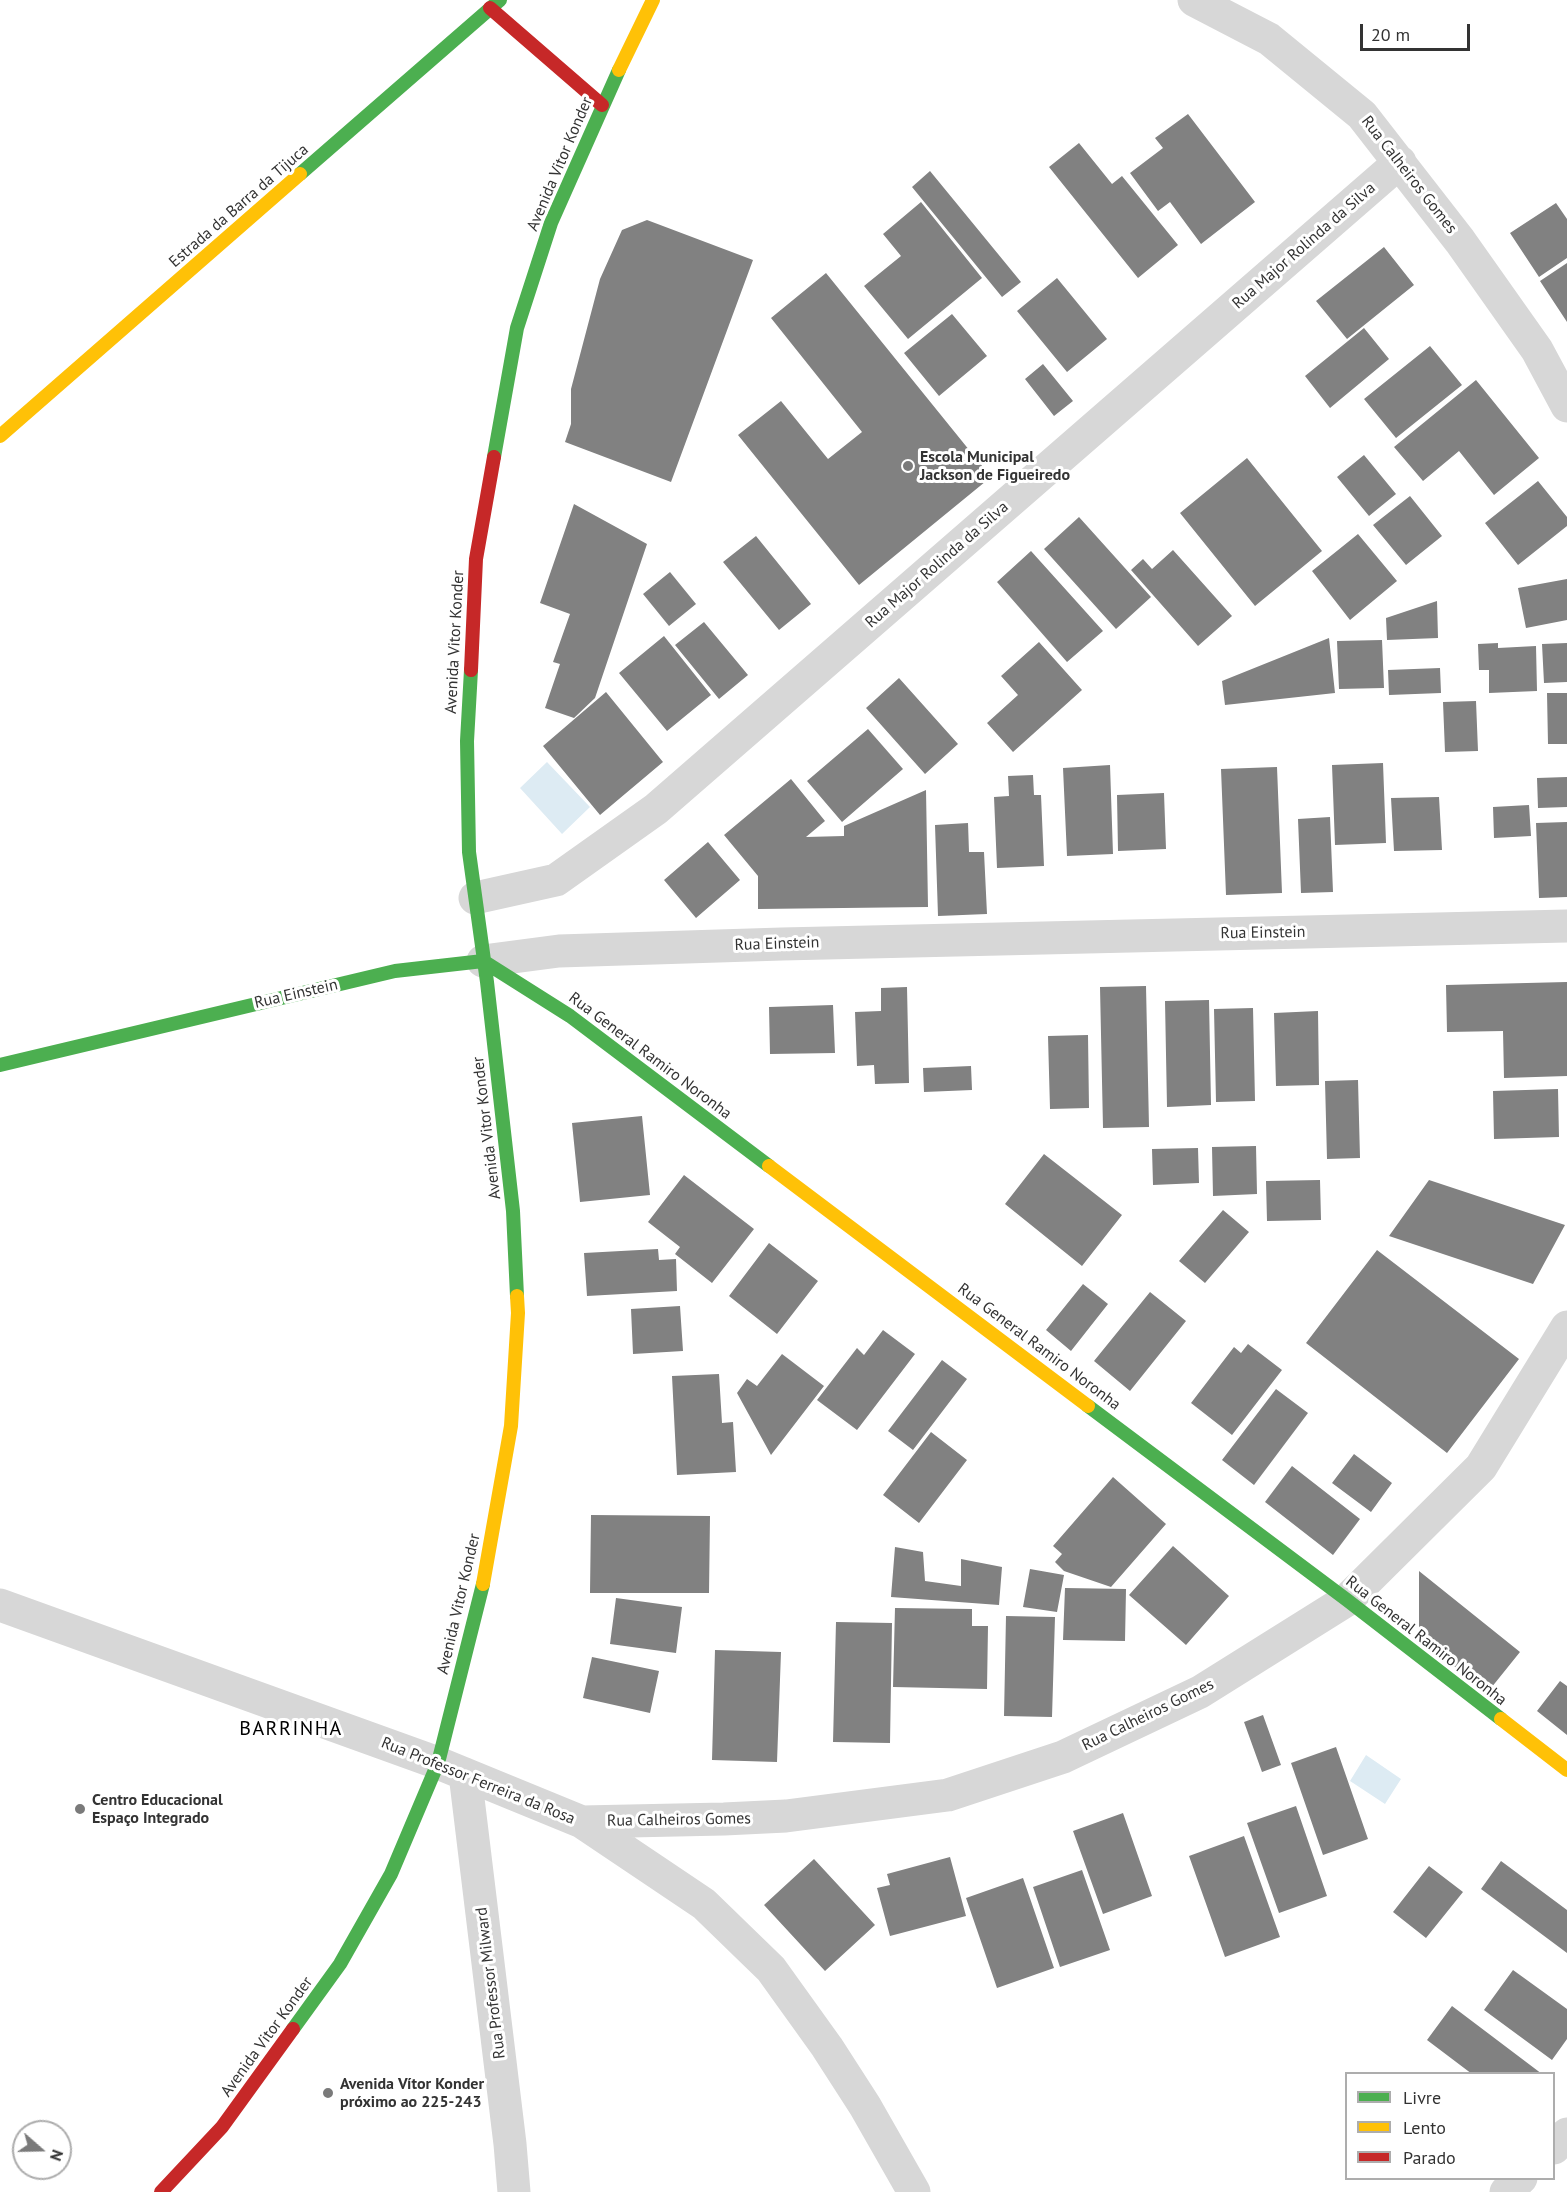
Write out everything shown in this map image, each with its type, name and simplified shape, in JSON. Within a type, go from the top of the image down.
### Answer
[{"type":"street","name":"Avenida Vitor Konder","points":[[161,2192],[222,2127],[340,1964],[452,1768],[511,1426],[517,1324],[513,1211],[469,852],[467,741],[476,559],[517,328],[551,223],[602,105],[653,0]]},
{"type":"street","name":"Rua Calheiros Gomes","points":[[1194,0],[1269,39],[1362,115],[1460,241],[1537,350],[1567,406]]},
{"type":"street","points":[[495,4],[602,105]]},
{"type":"street","name":"Estrada da Barra da Tijuca","points":[[0,436],[495,4]]},
{"type":"street","name":"Rua Major Rolinda da Silva","points":[[475,898],[556,880],[656,809],[1400,162]]},
{"type":"street","name":"Rua Einstein","points":[[0,1065],[395,971],[559,951],[1567,926]]},
{"type":"street","name":"Rua General Ramiro Noronha","points":[[483,961],[570,1016],[1347,1600],[1567,1770]]},
{"type":"street","name":"Rua Calheiros Gomes","points":[[582,1822],[724,1820],[786,1816],[948,1795],[1063,1757],[1200,1692],[1347,1600],[1481,1467],[1567,1327]]},
{"type":"street","name":"Rua Professor Ferreira da Rosa","points":[[0,1605],[452,1768],[582,1822],[704,1904],[771,1968],[827,2047],[865,2106],[914,2192]]},
{"type":"street","name":"Rua Professor Milward","points":[[452,1768],[510,2144],[513,2192]]},
{"type":"street","points":[[1555,2147],[1567,2134]]},
{"type":"street","points":[[1506,2192],[1519,2180]]},
{"type":"shaded area","points":[[547,762],[590,807],[562,834],[520,788]]},
{"type":"shaded area","points":[[1366,1755],[1401,1779],[1385,1804],[1350,1781]]},
{"type":"building","points":[[1188,114],[1255,202],[1201,244],[1170,202],[1158,211],[1130,173],[1163,148],[1155,138]]},
{"type":"building","points":[[1079,143],[1112,184],[1122,176],[1178,245],[1138,278],[1049,167]]},
{"type":"building","points":[[930,171],[1021,282],[1002,297],[912,187]]},
{"type":"building","points":[[921,202],[982,278],[908,339],[864,286],[901,256],[883,234]]},
{"type":"building","points":[[1556,203],[1567,219],[1567,258],[1539,277],[1510,233]]},
{"type":"building","points":[[647,220],[753,260],[671,482],[565,442],[571,424],[571,389],[600,279],[622,230]]},
{"type":"building","points":[[1384,247],[1414,285],[1347,339],[1316,301]]},
{"type":"building","points":[[1567,263],[1567,322],[1540,281]]},
{"type":"building","points":[[826,273],[991,477],[859,585],[738,435],[781,401],[828,459],[862,432],[771,318]]},
{"type":"building","points":[[1057,278],[1107,339],[1067,372],[1017,311]]},
{"type":"building","points":[[952,314],[987,356],[939,396],[904,353]]},
{"type":"building","points":[[1364,328],[1389,359],[1330,408],[1305,376]]},
{"type":"building","points":[[1430,346],[1462,385],[1396,438],[1364,399]]},
{"type":"building","points":[[1043,364],[1073,401],[1054,416],[1025,379]]},
{"type":"building","points":[[1476,380],[1539,458],[1494,495],[1459,451],[1423,481],[1394,447]]},
{"type":"building","points":[[1364,455],[1396,494],[1369,516],[1337,477]]},
{"type":"building","points":[[1247,458],[1322,551],[1255,606],[1180,513]]},
{"type":"building","points":[[1538,481],[1567,517],[1567,526],[1518,565],[1485,523]]},
{"type":"building","points":[[1410,496],[1442,536],[1406,565],[1373,525]]},
{"type":"building","points":[[574,504],[647,544],[595,698],[574,718],[545,708],[560,664],[553,662],[570,614],[540,603]]},
{"type":"building","points":[[1079,517],[1151,597],[1116,629],[1044,549]]},
{"type":"building","points":[[1358,534],[1397,581],[1350,620],[1312,571]]},
{"type":"building","points":[[756,536],[811,604],[779,630],[723,562]]},
{"type":"building","points":[[1173,550],[1232,616],[1198,646],[1131,570],[1143,559],[1152,569]]},
{"type":"building","points":[[1031,551],[1103,631],[1067,662],[997,582]]},
{"type":"building","points":[[670,572],[696,604],[669,626],[643,594]]},
{"type":"building","points":[[1567,579],[1567,620],[1526,628],[1518,588]]},
{"type":"building","points":[[1437,601],[1438,638],[1387,640],[1386,618]]},
{"type":"building","points":[[704,622],[748,675],[719,699],[675,645]]},
{"type":"building","points":[[664,636],[711,695],[667,731],[619,673]]},
{"type":"building","points":[[1329,638],[1335,693],[1225,705],[1222,681]]},
{"type":"building","points":[[1382,640],[1384,688],[1339,689],[1337,641]]},
{"type":"building","points":[[1039,642],[1082,690],[1013,752],[987,723],[1018,695],[1001,676]]},
{"type":"building","points":[[1498,643],[1498,648],[1536,646],[1537,691],[1489,693],[1489,670],[1479,670],[1478,644]]},
{"type":"building","points":[[1567,643],[1567,682],[1544,683],[1542,644]]},
{"type":"building","points":[[1440,668],[1441,693],[1389,695],[1388,670]]},
{"type":"building","points":[[899,678],[958,744],[925,774],[866,708]]},
{"type":"building","points":[[606,692],[663,762],[600,815],[543,746]]},
{"type":"building","points":[[1547,693],[1567,693],[1567,744],[1548,744]]},
{"type":"building","points":[[1476,701],[1478,751],[1445,752],[1443,702]]},
{"type":"building","points":[[868,729],[903,769],[842,822],[807,781]]},
{"type":"building","points":[[1383,763],[1386,843],[1335,845],[1332,765]]},
{"type":"building","points":[[1110,765],[1113,854],[1067,856],[1063,768]]},
{"type":"building","points":[[1277,767],[1282,893],[1226,895],[1221,769]]},
{"type":"building","points":[[1033,775],[1034,795],[1041,795],[1044,866],[997,868],[994,797],[1009,796],[1008,776]]},
{"type":"building","points":[[1567,777],[1567,807],[1538,808],[1537,778]]},
{"type":"building","points":[[791,779],[825,821],[806,837],[844,836],[844,826],[926,790],[928,907],[758,909],[758,876],[724,835]]},
{"type":"building","points":[[1164,793],[1166,849],[1118,851],[1117,795]]},
{"type":"building","points":[[1439,797],[1442,850],[1394,851],[1391,798]]},
{"type":"building","points":[[1529,805],[1531,836],[1494,838],[1493,807]]},
{"type":"building","points":[[1330,817],[1333,892],[1301,893],[1298,819]]},
{"type":"building","points":[[1567,822],[1567,897],[1539,898],[1536,823]]},
{"type":"building","points":[[968,823],[969,852],[984,852],[987,914],[938,916],[935,825]]},
{"type":"building","points":[[708,842],[740,880],[696,918],[664,880]]},
{"type":"building","points":[[1567,982],[1567,1076],[1504,1078],[1503,1031],[1447,1032],[1446,985]]},
{"type":"building","points":[[1146,986],[1149,1127],[1103,1128],[1100,987]]},
{"type":"building","points":[[907,987],[909,1083],[875,1084],[874,1065],[857,1066],[855,1012],[881,1011],[881,988]]},
{"type":"building","points":[[1209,1000],[1211,1105],[1167,1107],[1165,1001]]},
{"type":"building","points":[[833,1005],[835,1053],[770,1054],[769,1007]]},
{"type":"building","points":[[1253,1008],[1255,1101],[1216,1102],[1214,1009]]},
{"type":"building","points":[[1318,1011],[1319,1085],[1276,1086],[1274,1013]]},
{"type":"building","points":[[1088,1035],[1089,1108],[1050,1109],[1048,1036]]},
{"type":"building","points":[[971,1066],[972,1090],[924,1092],[923,1068]]},
{"type":"building","points":[[1358,1080],[1360,1158],[1327,1159],[1325,1081]]},
{"type":"building","points":[[1558,1089],[1559,1137],[1494,1139],[1493,1091]]},
{"type":"building","points":[[642,1116],[650,1195],[580,1202],[572,1123]]},
{"type":"building","points":[[1256,1146],[1257,1194],[1213,1196],[1212,1147]]},
{"type":"building","points":[[1198,1148],[1199,1183],[1153,1185],[1152,1149]]},
{"type":"building","points":[[1044,1154],[1122,1215],[1082,1266],[1005,1204]]},
{"type":"building","points":[[684,1175],[754,1229],[712,1283],[675,1254],[680,1247],[648,1222]]},
{"type":"building","points":[[1320,1180],[1321,1220],[1267,1221],[1266,1181]]},
{"type":"building","points":[[1429,1180],[1565,1225],[1533,1284],[1389,1236]]},
{"type":"building","points":[[1223,1210],[1249,1232],[1205,1283],[1179,1261]]},
{"type":"building","points":[[769,1243],[818,1281],[777,1334],[729,1296]]},
{"type":"building","points":[[658,1249],[659,1260],[676,1259],[677,1291],[587,1296],[584,1253]]},
{"type":"building","points":[[1377,1250],[1519,1359],[1447,1453],[1306,1343]]},
{"type":"building","points":[[1083,1284],[1108,1304],[1071,1351],[1046,1330]]},
{"type":"building","points":[[1150,1292],[1186,1321],[1130,1391],[1094,1361]]},
{"type":"building","points":[[680,1306],[683,1351],[633,1354],[631,1309]]},
{"type":"building","points":[[883,1330],[915,1354],[857,1430],[817,1400],[857,1348],[864,1355]]},
{"type":"building","points":[[1248,1344],[1282,1370],[1232,1435],[1191,1403],[1234,1347],[1241,1353]]},
{"type":"building","points":[[782,1354],[824,1386],[771,1455],[737,1393],[747,1379],[757,1386]]},
{"type":"building","points":[[942,1360],[967,1379],[913,1450],[888,1431]]},
{"type":"building","points":[[719,1374],[722,1423],[733,1422],[736,1472],[677,1475],[672,1376]]},
{"type":"building","points":[[1276,1389],[1308,1413],[1254,1485],[1222,1460]]},
{"type":"building","points":[[931,1432],[967,1460],[919,1523],[883,1495]]},
{"type":"building","points":[[1354,1454],[1392,1483],[1371,1512],[1332,1483]]},
{"type":"building","points":[[1292,1466],[1360,1519],[1333,1555],[1265,1502]]},
{"type":"building","points":[[1113,1477],[1166,1524],[1111,1587],[1064,1571],[1055,1562],[1062,1554],[1053,1546]]},
{"type":"building","points":[[591,1515],[710,1516],[709,1593],[590,1593]]},
{"type":"building","points":[[1173,1546],[1229,1596],[1186,1645],[1129,1595]]},
{"type":"building","points":[[895,1547],[923,1552],[925,1581],[961,1586],[961,1559],[1002,1567],[999,1605],[891,1597]]},
{"type":"building","points":[[1030,1569],[1064,1575],[1057,1612],[1023,1607]]},
{"type":"building","points":[[1419,1571],[1520,1652],[1487,1693],[1419,1638]]},
{"type":"building","points":[[1065,1588],[1126,1589],[1125,1641],[1063,1640]]},
{"type":"building","points":[[616,1598],[682,1607],[676,1653],[610,1644]]},
{"type":"building","points":[[895,1608],[972,1609],[972,1626],[988,1626],[987,1689],[893,1687]]},
{"type":"building","points":[[1006,1616],[1055,1617],[1052,1717],[1004,1716]]},
{"type":"building","points":[[836,1622],[892,1623],[890,1743],[833,1742]]},
{"type":"building","points":[[715,1650],[781,1652],[777,1762],[712,1760]]},
{"type":"building","points":[[592,1657],[659,1671],[650,1713],[583,1698]]},
{"type":"building","points":[[1560,1681],[1567,1686],[1567,1735],[1537,1711]]},
{"type":"building","points":[[1263,1715],[1281,1765],[1262,1772],[1244,1722]]},
{"type":"building","points":[[1336,1747],[1368,1839],[1323,1855],[1291,1763]]},
{"type":"building","points":[[1296,1806],[1327,1896],[1279,1913],[1247,1823]]},
{"type":"building","points":[[1123,1813],[1152,1896],[1103,1914],[1073,1831]]},
{"type":"building","points":[[1244,1836],[1280,1937],[1225,1957],[1189,1856]]},
{"type":"building","points":[[950,1857],[966,1916],[890,1936],[877,1888],[890,1885],[887,1874]]},
{"type":"building","points":[[814,1859],[875,1925],[825,1971],[764,1905]]},
{"type":"building","points":[[1501,1861],[1567,1910],[1567,1953],[1481,1889]]},
{"type":"building","points":[[1429,1866],[1463,1892],[1426,1938],[1393,1912]]},
{"type":"building","points":[[1082,1870],[1110,1950],[1060,1967],[1033,1887]]},
{"type":"building","points":[[1023,1878],[1054,1968],[997,1988],[966,1898]]},
{"type":"building","points":[[1513,1970],[1567,2009],[1567,2039],[1552,2060],[1484,2010]]},
{"type":"building","points":[[1452,2006],[1539,2072],[1469,2072],[1427,2040]]},
{"type":"traffic: fast","points":[[300,174],[500,0]]},
{"type":"traffic: fast","points":[[494,457],[517,328],[551,223],[619,70]]},
{"type":"traffic: fast","points":[[471,670],[467,741],[469,852],[487,982],[513,1211],[517,1296]]},
{"type":"traffic: fast","points":[[483,961],[570,1016],[769,1166]]},
{"type":"traffic: fast","points":[[0,1065],[395,971],[483,961]]},
{"type":"traffic: fast","points":[[1088,1406],[1347,1600],[1501,1719]]},
{"type":"traffic: fast","points":[[293,2029],[340,1964],[391,1874],[438,1763],[483,1584]]},
{"type":"traffic: slow","points":[[619,70],[653,0]]},
{"type":"traffic: slow","points":[[0,436],[300,174]]},
{"type":"traffic: slow","points":[[769,1166],[1088,1406]]},
{"type":"traffic: slow","points":[[483,1584],[511,1426],[517,1296]]},
{"type":"traffic: slow","points":[[1501,1719],[1567,1770]]},
{"type":"traffic: jam","points":[[490,8],[602,105]]},
{"type":"traffic: jam","points":[[471,670],[476,559],[494,457]]},
{"type":"traffic: jam","points":[[161,2192],[222,2127],[293,2029]]},
{"type":"place","name":"Escola Municipal Jackson de Figueiredo","points":[[908,466]]},
{"type":"place","name":"Centro Educacional Espaço Integrado","points":[[80,1809]]},
{"type":"place","name":"Avenida Vítor Konder próximo ao 225-243","points":[[328,2093]]},
{"type":"district","name":"BARRINHA","points":[[291,1729]]}]
